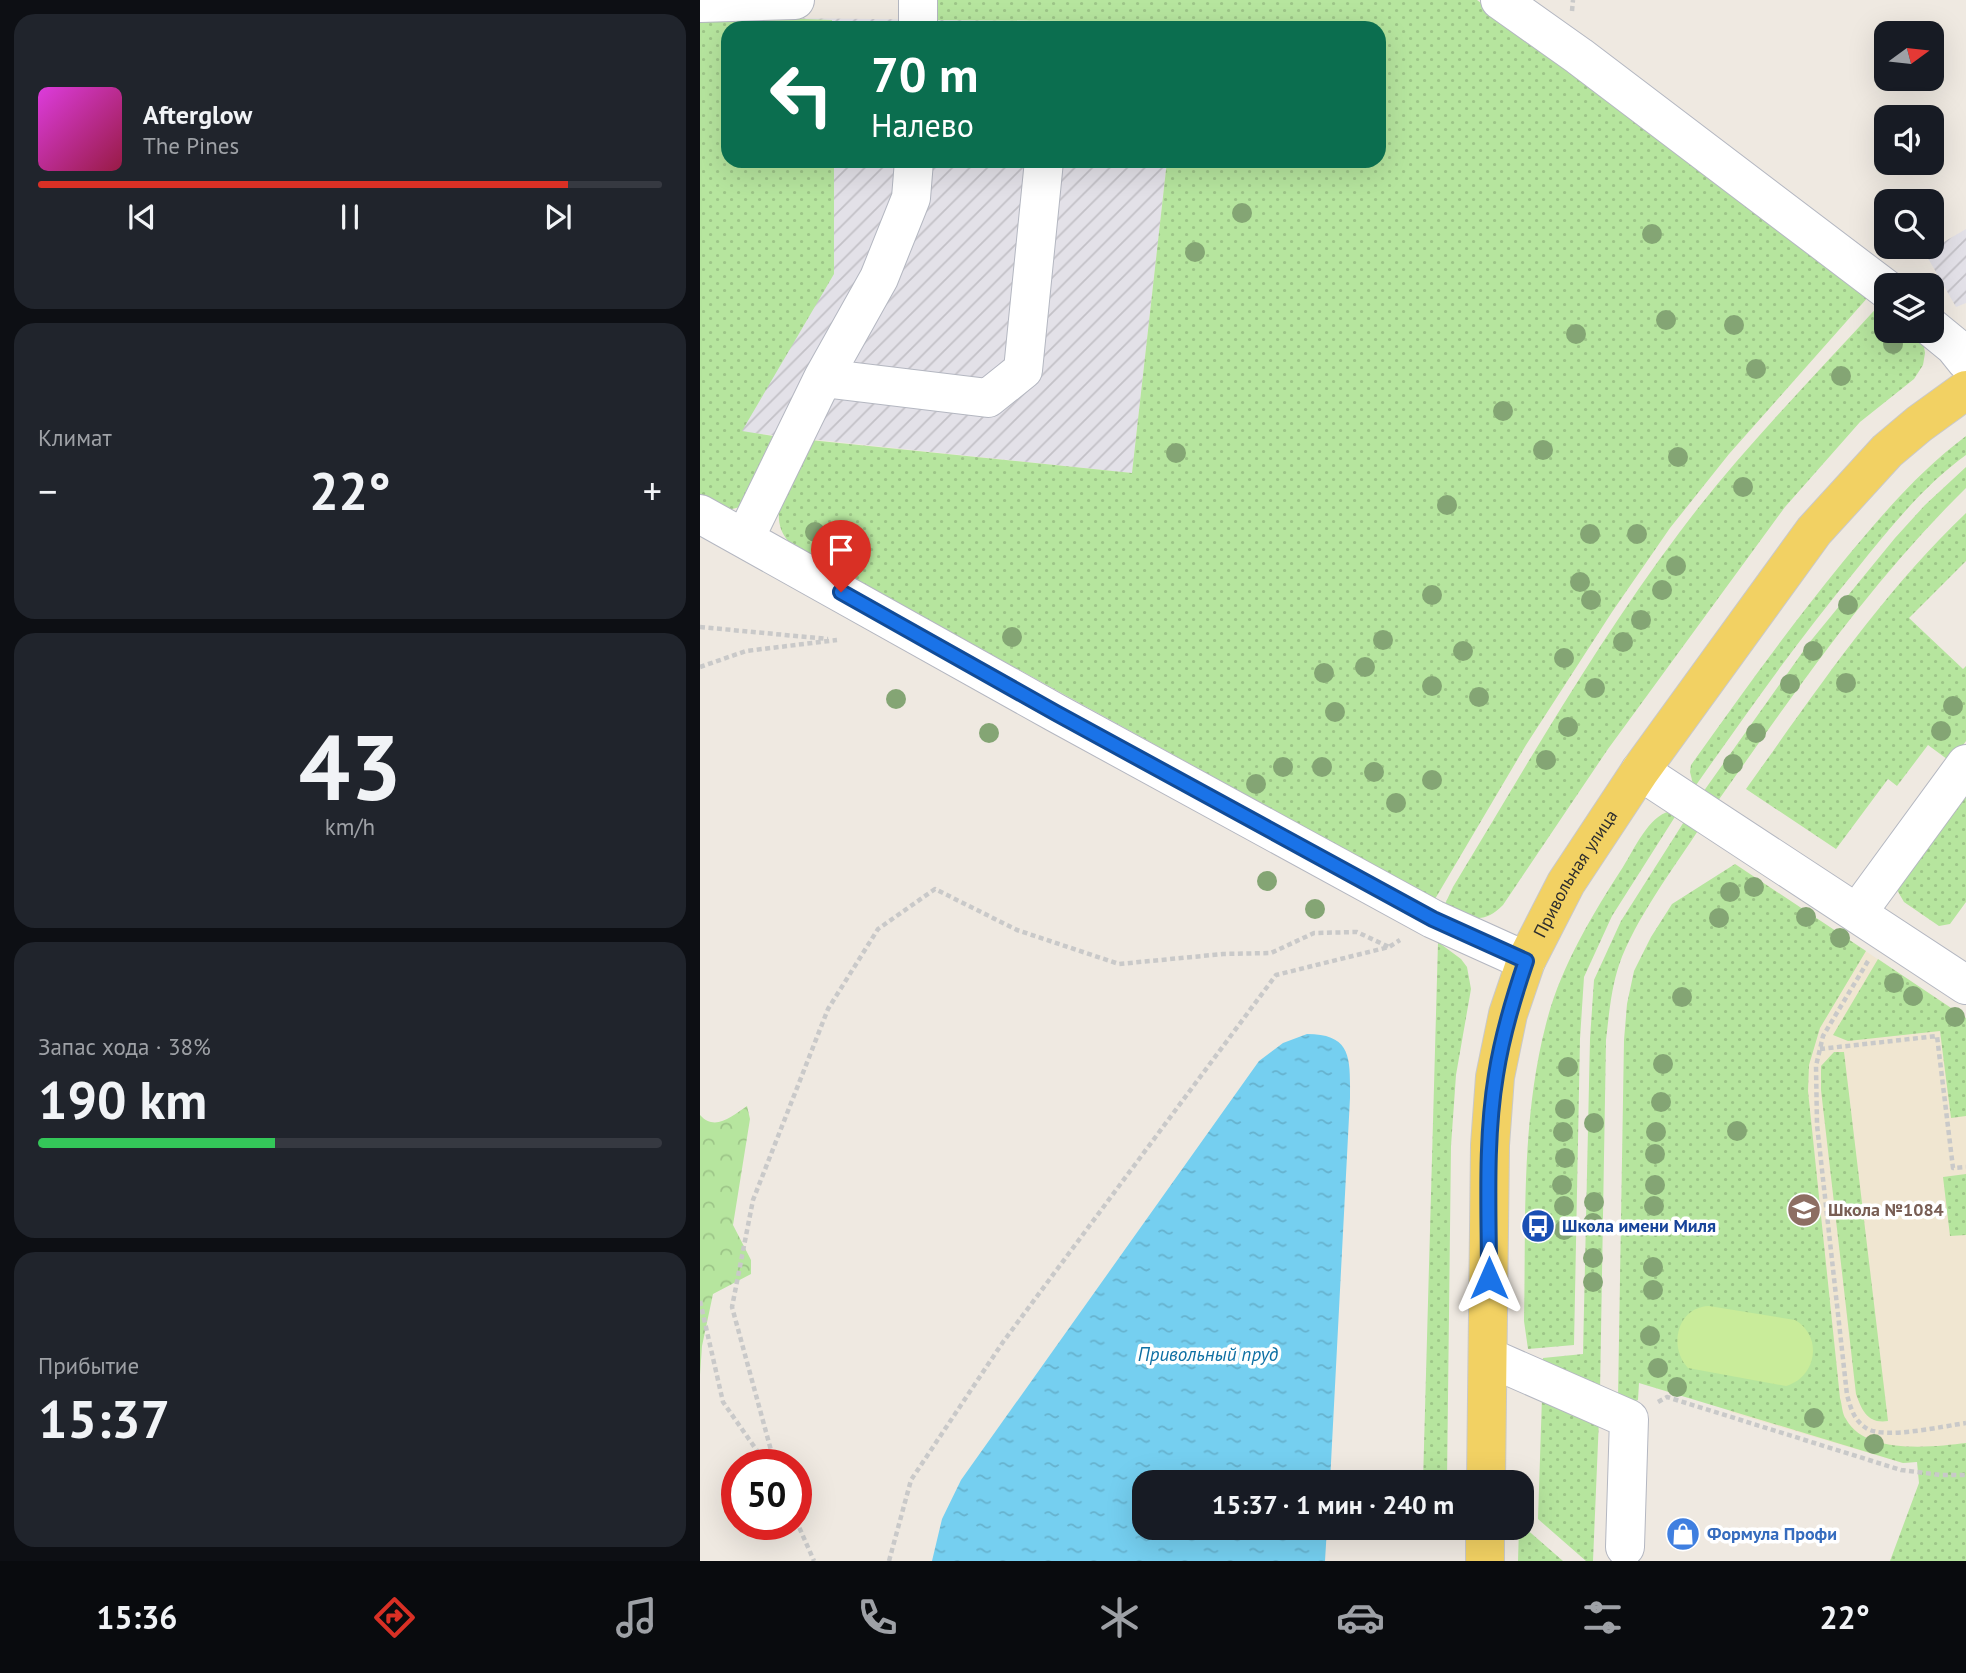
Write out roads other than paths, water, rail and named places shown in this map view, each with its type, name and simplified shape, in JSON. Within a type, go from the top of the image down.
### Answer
[{"type":"main road","name":"Привольная улица","points":[[1486,1470],[1489,1145],[1495,1077],[1508,1014],[1526,961],[1566,883],[1640,771],[1814,531],[1886,451],[1966,390]]},
{"type":"main road","points":[[1485,1540],[1485,1561]]},
{"type":"lane","points":[[700,4],[795,0]]},
{"type":"lane","points":[[918,0],[918,21]]},
{"type":"lane","points":[[1500,0],[1579,56],[1874,280]]},
{"type":"lane","points":[[745,538],[823,378],[879,278],[911,198],[913,168]]},
{"type":"lane","points":[[823,378],[988,398],[1023,370],[1043,168]]},
{"type":"lane","points":[[1944,338],[1966,361]]},
{"type":"lane","points":[[700,514],[1433,919],[1526,961]]},
{"type":"lane","points":[[1857,913],[1966,764]]},
{"type":"lane","points":[[1640,771],[1966,985]]},
{"type":"lane","points":[[1488,1357],[1629,1419],[1625,1547]]},
{"type":"water","name":"Привольный пруд","points":[[1307,1034],[1322,1035],[1341,1044],[1349,1061],[1350,1098],[1331,1470],[1132,1470],[1132,1540],[1326,1540],[1325,1561],[932,1561],[942,1519],[961,1480],[1259,1061],[1283,1043]]},
{"type":"place","name":"Школа №1084","points":[[1804,1210]]},
{"type":"place","name":"Школа имени Миля","points":[[1538,1226]]},
{"type":"place","name":"Формула Профи","points":[[1683,1534]]}]
